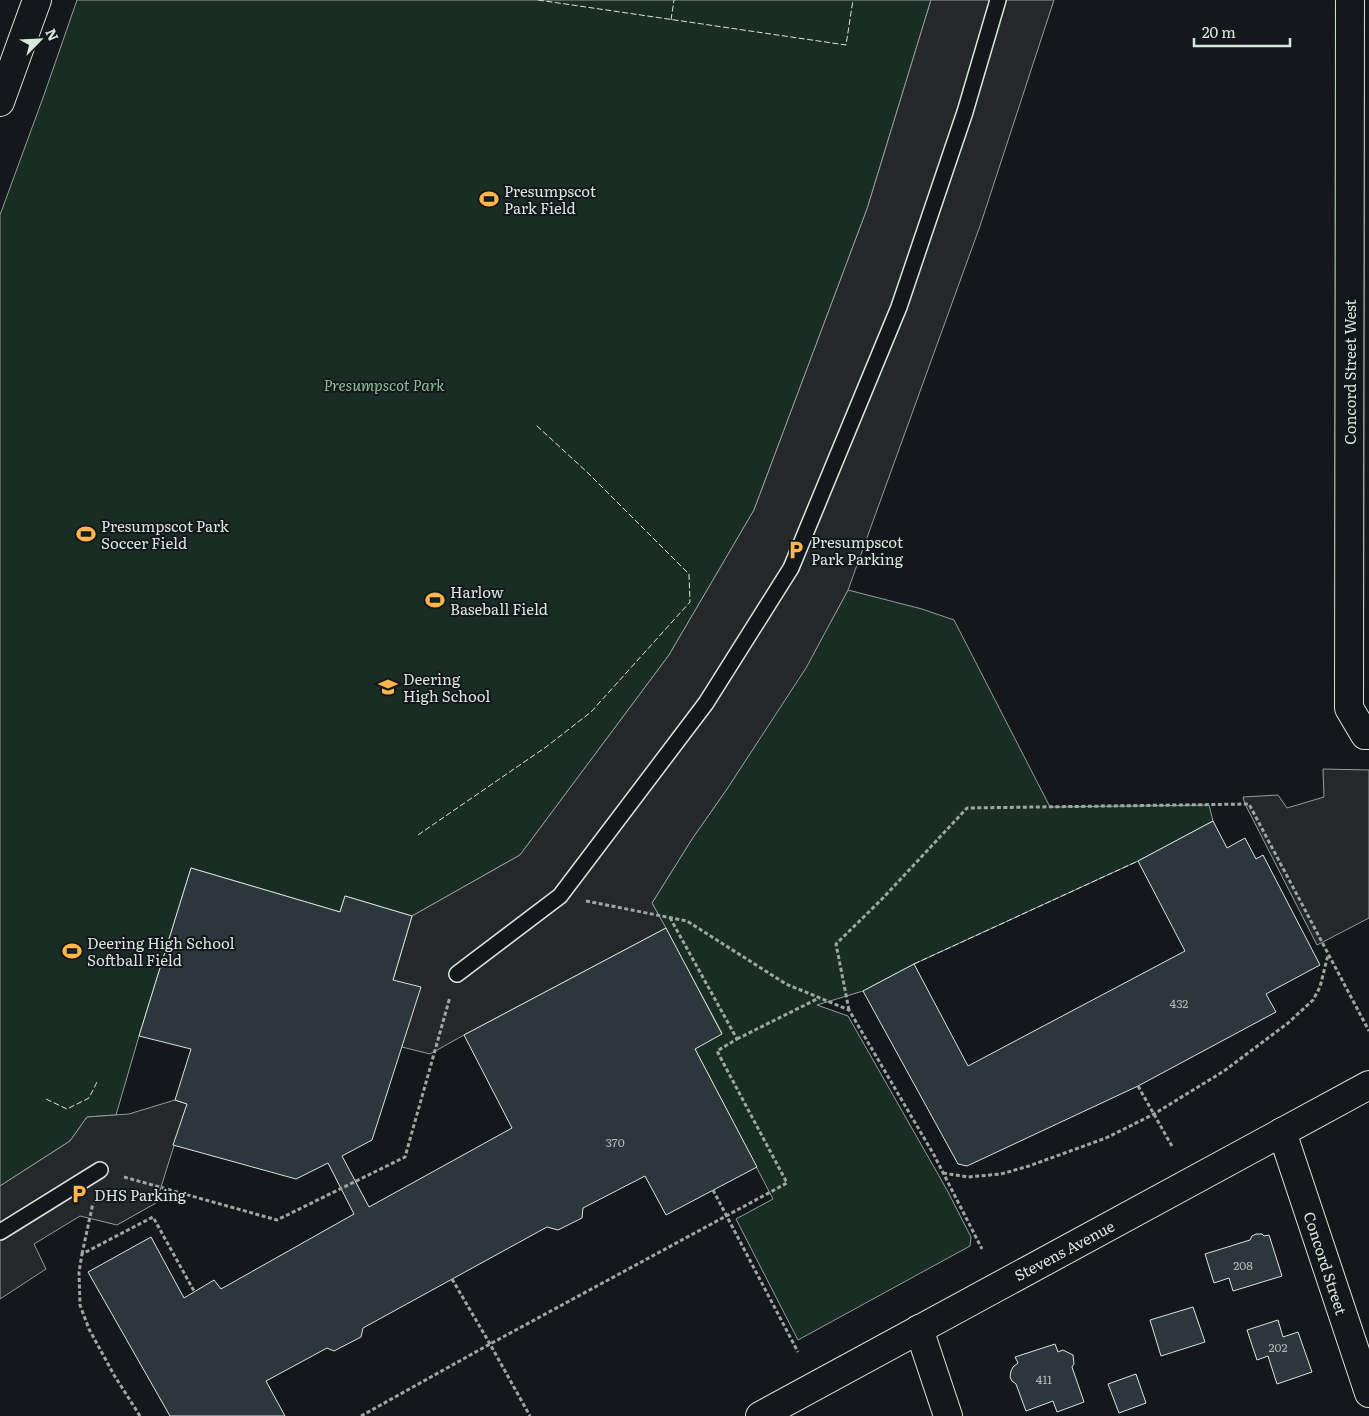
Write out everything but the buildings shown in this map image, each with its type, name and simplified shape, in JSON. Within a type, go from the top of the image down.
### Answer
[{"type":"street","points":[[0,102],[5,76],[37,0]]},
{"type":"street","name":"Concord Street West","points":[[1350,0],[1349,708],[1365,735],[1369,735]]},
{"type":"street","name":"Stevens Avenue","points":[[760,1416],[1369,1085]]},
{"type":"street","name":"Concord Street","points":[[1282,1132],[1369,1393]]},
{"type":"street","points":[[919,1329],[948,1416]]},
{"type":"lane","points":[[457,974],[560,896],[706,703],[791,568],[899,308],[964,112],[998,0]]},
{"type":"lane","points":[[0,1232],[100,1170]]},
{"type":"path","points":[[982,1249],[929,1146],[849,1010],[836,944],[882,899],[967,808],[1249,804],[1369,1031]]},
{"type":"path","points":[[560,896],[687,921],[786,984],[849,1010]]},
{"type":"path","points":[[669,916],[737,1039]]},
{"type":"path","points":[[943,1173],[968,1177],[1001,1174],[1029,1166],[1106,1138],[1154,1114],[1224,1071],[1288,1023],[1313,1000],[1320,987],[1328,954]]},
{"type":"path","points":[[140,1416],[89,1329],[80,1306],[79,1272],[100,1170],[277,1220],[405,1156],[457,974]]},
{"type":"path","points":[[361,1416],[787,1183],[717,1051],[737,1039],[820,998]]},
{"type":"path","points":[[1138,1086],[1173,1148]]},
{"type":"path","points":[[713,1190],[798,1352]]},
{"type":"path","points":[[82,1254],[153,1217],[194,1291]]},
{"type":"path","points":[[452,1279],[530,1416]]},
{"type":"green space","name":"Presumpscot Park","points":[[77,0],[931,0],[867,209],[754,510],[669,655],[520,855],[412,916],[345,896],[340,912],[191,868],[116,1115],[87,1117],[70,1141],[0,1186],[0,215]]},
{"type":"green space","points":[[848,590],[922,609],[954,620],[1050,807],[1209,805],[1213,821],[1138,861],[914,964],[863,991],[817,1005],[848,1016],[947,1190],[971,1237],[970,1246],[798,1340],[736,1219],[773,1199],[695,1049],[722,1033],[652,903],[805,668]]},
{"type":"shaded area","name":"Presumpscot Park Parking","points":[[931,0],[1054,0],[980,226],[848,590],[806,668],[692,839],[652,903],[666,928],[430,1054],[402,1047],[393,980],[412,916],[520,855],[669,655],[754,510],[867,209]]},
{"type":"shaded area","points":[[1323,769],[1369,770],[1369,918],[1317,945],[1243,797],[1278,795],[1287,808],[1324,797]]},
{"type":"shaded area","name":"DHS Parking","points":[[175,1100],[187,1104],[156,1203],[117,1225],[80,1216],[34,1244],[46,1269],[0,1299],[0,1186],[70,1141],[87,1117],[129,1114]]},
{"type":"fence","points":[[538,0],[846,45],[853,0]]},
{"type":"fence","points":[[671,20],[674,0]]},
{"type":"fence","points":[[418,835],[546,747],[591,712],[690,602],[689,574],[588,473],[536,425]]},
{"type":"fence","points":[[914,964],[1138,861]]},
{"type":"fence","points":[[46,1099],[67,1109],[89,1098],[98,1080]]},
{"type":"place","name":"Presumpscot Park Field","points":[[489,199]]},
{"type":"place","name":"Presumpscot Park Soccer Field","points":[[86,534]]},
{"type":"place","name":"Presumpscot Park Parking","points":[[796,550]]},
{"type":"place","name":"Harlow Baseball Field","points":[[435,600]]},
{"type":"place","name":"Deering High School","points":[[388,687]]},
{"type":"place","name":"Deering High School Softball Field","points":[[72,951]]},
{"type":"place","name":"DHS Parking","points":[[79,1194]]}]
